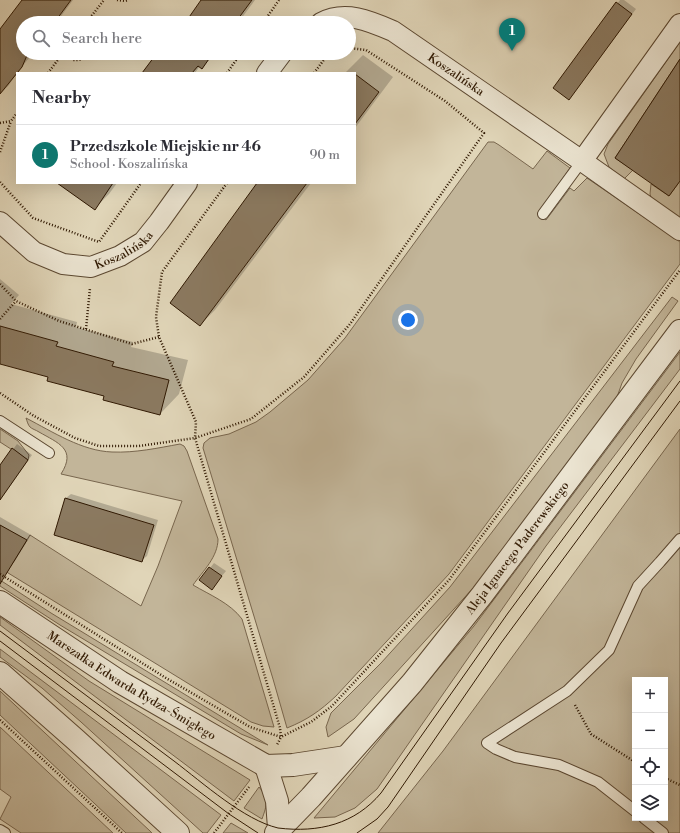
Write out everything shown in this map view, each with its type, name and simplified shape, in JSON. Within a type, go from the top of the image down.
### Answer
[{"type":"street","name":"Koszalińska","points":[[356,17],[373,22],[393,31],[680,230]]},
{"type":"street","points":[[582,161],[680,24]]},
{"type":"street","points":[[268,72],[277,60]]},
{"type":"street","name":"Koszalińska","points":[[0,222],[34,252],[63,264],[91,267],[120,256],[143,242],[186,184]]},
{"type":"street","name":"Aleja Ignacego Paderewskiego","points":[[346,757],[412,683],[482,595],[680,331]]},
{"type":"street","name":"Marszałka Edwarda Rydza-Śmigłego","points":[[0,602],[120,682],[266,766]]},
{"type":"street","points":[[0,673],[76,740],[175,832]]},
{"type":"street","points":[[278,831],[277,801],[266,766],[293,765],[346,757]]},
{"type":"street","points":[[278,831],[311,797],[346,757]]},
{"type":"lane","points":[[543,214],[582,161]]},
{"type":"lane","points":[[0,421],[49,453]]},
{"type":"lane","points":[[632,809],[598,782],[559,765],[514,757],[487,743],[567,691],[609,650],[638,586],[680,539]]},
{"type":"lane","points":[[648,821],[663,833]]},
{"type":"lane","points":[[0,830],[5,833]]},
{"type":"path","points":[[91,16],[104,0]]},
{"type":"path","points":[[117,0],[128,0]]},
{"type":"path","points":[[268,16],[279,0]]},
{"type":"path","points":[[0,393],[34,416],[75,438],[99,446],[139,446],[195,438],[251,419],[304,377],[350,324],[484,133],[445,101],[366,50],[356,49]]},
{"type":"path","points":[[49,72],[58,60]]},
{"type":"path","points":[[228,72],[236,60]]},
{"type":"path","points":[[315,72],[324,60]]},
{"type":"path","points":[[0,152],[11,121],[16,114]]},
{"type":"path","points":[[0,123],[11,121]]},
{"type":"path","points":[[0,182],[33,218],[99,242],[140,184]]},
{"type":"path","points":[[226,184],[162,272],[156,317],[159,337],[196,422],[195,438],[281,737]]},
{"type":"path","points":[[214,833],[266,766],[281,737],[311,722],[332,706],[449,580],[680,270]]},
{"type":"path","points":[[0,284],[16,301],[59,321],[132,344],[159,337]]},
{"type":"path","points":[[0,319],[16,301]]},
{"type":"path","points":[[0,574],[172,682],[250,727],[281,737]]},
{"type":"path","points":[[567,691],[591,734],[632,760]]},
{"type":"path","points":[[0,720],[122,833]]},
{"type":"path","points":[[668,779],[680,785]]},
{"type":"shaded area","points":[[680,42],[680,59],[615,158],[633,170],[624,179],[609,167],[604,154],[608,144]]},
{"type":"shaded area","points":[[488,142],[494,142],[499,145],[533,169],[547,151],[570,168],[538,214],[546,220],[570,188],[574,191],[587,178],[680,242],[680,264],[449,574],[336,696],[313,715],[287,728],[203,448],[204,443],[210,438],[229,434],[256,422],[308,380],[345,338]]},
{"type":"shaded area","points":[[680,181],[680,219],[652,200],[650,194],[651,184],[669,196]]},
{"type":"shaded area","points":[[672,297],[678,301],[636,359],[622,383],[617,397],[484,576],[354,719],[328,737],[326,727],[331,713],[381,663],[450,587]]},
{"type":"shaded area","points":[[680,352],[680,369],[546,546],[377,789],[355,808],[335,817],[314,818],[474,626]]},
{"type":"shaded area","points":[[26,418],[68,440],[101,451],[129,452],[180,444],[184,446],[218,539],[216,552],[213,558],[193,585],[232,608],[242,619],[274,727],[263,726],[251,722],[0,568],[0,561],[10,567],[30,535],[141,606],[158,566],[182,501],[61,474],[67,458],[63,448],[53,440],[31,428]]},
{"type":"shaded area","points":[[0,429],[18,441],[29,455],[28,460],[0,442]]},
{"type":"shaded area","points":[[680,429],[680,833],[378,833],[443,751]]},
{"type":"shaded area","points":[[0,580],[51,613],[268,745],[241,734],[60,625],[0,586]]},
{"type":"shaded area","points":[[0,617],[89,681],[250,780],[234,801],[0,625]]},
{"type":"shaded area","points":[[0,649],[221,815],[207,833],[203,833],[42,688],[0,657]]},
{"type":"shaded area","points":[[0,691],[152,833],[126,833],[0,715]]},
{"type":"shaded area","points":[[0,727],[113,833],[21,833],[0,819],[11,797],[0,789]]},
{"type":"shaded area","points":[[259,787],[266,799],[262,819],[244,808]]},
{"type":"shaded area","points":[[231,823],[248,833],[223,833]]},
{"type":"building","points":[[22,0],[71,0],[59,16],[16,16],[16,60],[25,60],[22,67],[18,72],[16,72],[16,74],[0,94],[0,29]]},
{"type":"building","points":[[201,0],[252,0],[240,16],[190,16]]},
{"type":"building","points":[[616,2],[632,14],[569,100],[553,88]]},
{"type":"building","points":[[680,59],[680,181],[669,196],[615,158]]},
{"type":"building","points":[[152,60],[208,60],[202,69],[198,66],[193,72],[143,72]]},
{"type":"building","points":[[356,75],[379,92],[356,123]]},
{"type":"building","points":[[58,184],[112,184],[95,210]]},
{"type":"building","points":[[256,184],[306,184],[200,326],[170,303]]},
{"type":"building","points":[[0,326],[58,342],[56,346],[114,362],[112,366],[169,380],[160,415],[103,400],[104,396],[47,381],[48,377],[0,364]]},
{"type":"building","points":[[12,448],[28,460],[0,500],[0,465]]},
{"type":"building","points":[[65,498],[154,525],[142,562],[54,535]]},
{"type":"building","points":[[0,525],[27,540],[0,584]]},
{"type":"building","points":[[209,567],[222,576],[212,590],[199,580]]},
{"type":"tram line","points":[[0,631],[224,800],[251,817],[265,824],[278,828],[308,829],[335,824],[360,812],[371,804],[381,793],[508,613],[680,381]]},
{"type":"tram line","points":[[357,833],[377,819],[388,807],[501,643],[680,401]]},
{"type":"tram line","points":[[0,641],[229,814],[258,833]]},
{"type":"place","name":"Przedszkole Miejskie nr 46","points":[[512,51]]}]
